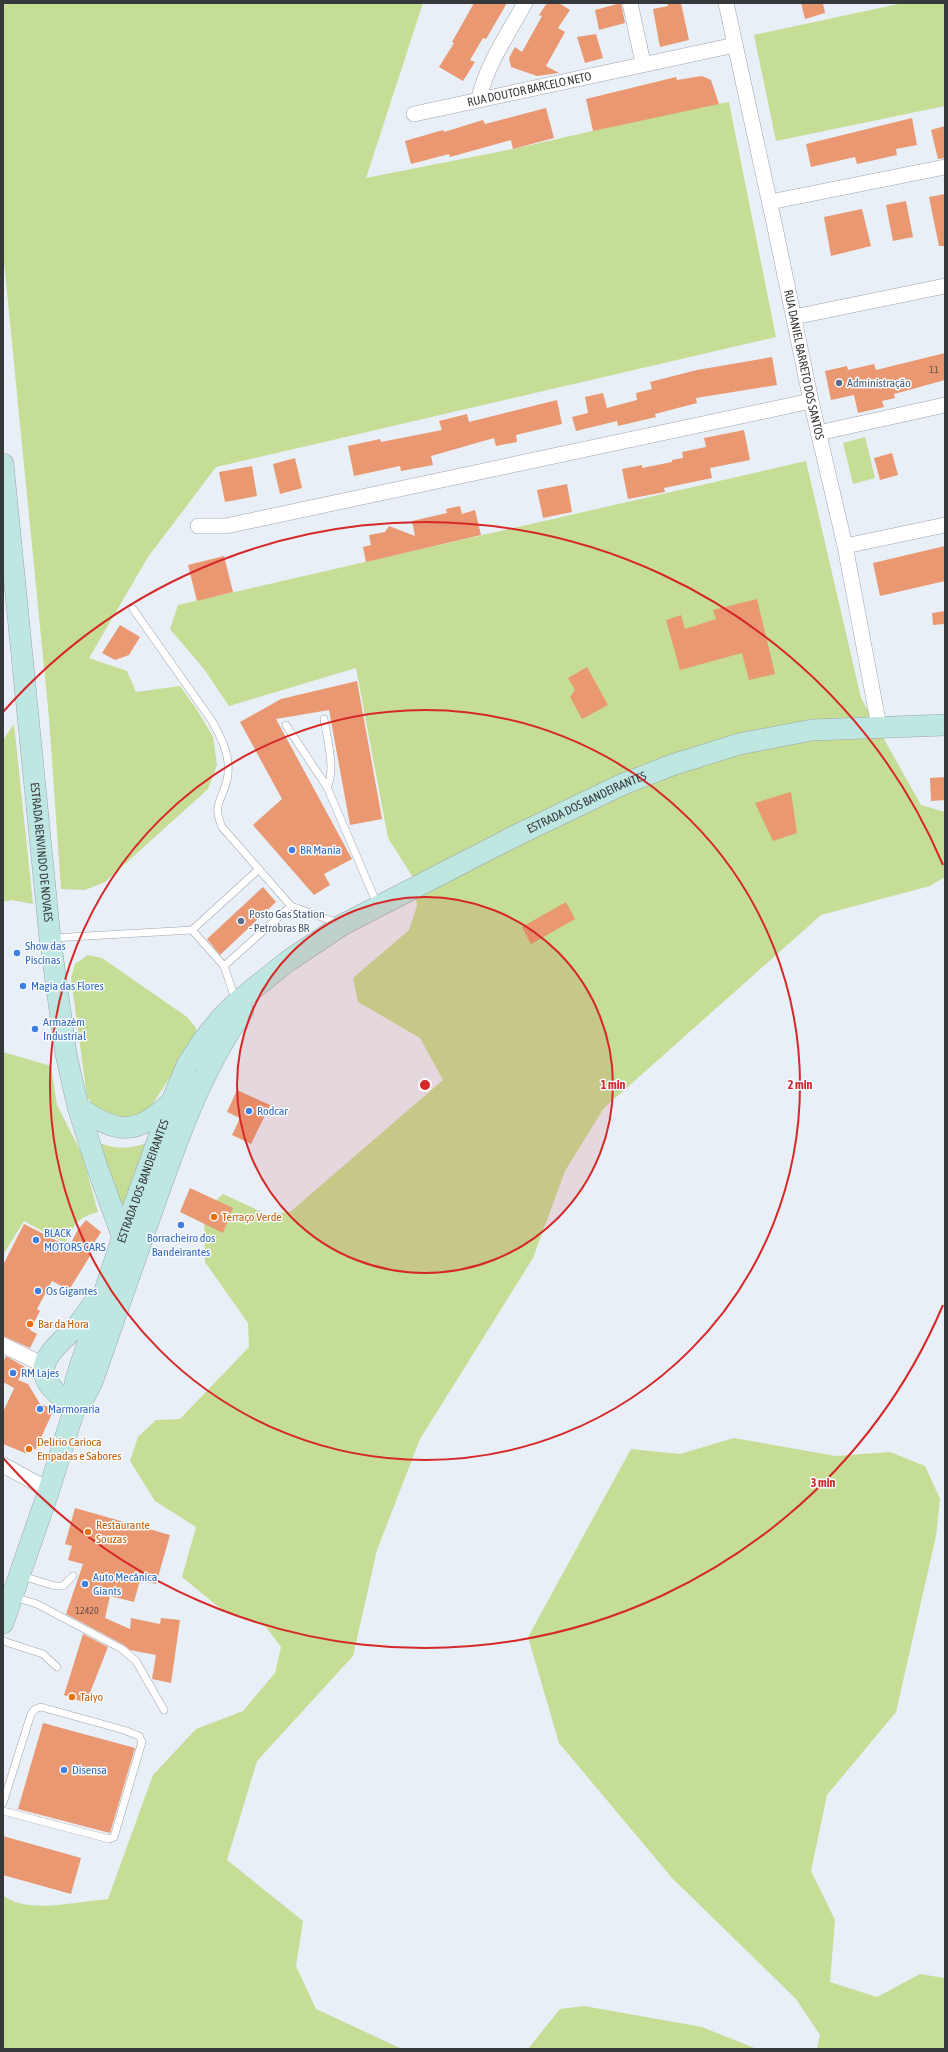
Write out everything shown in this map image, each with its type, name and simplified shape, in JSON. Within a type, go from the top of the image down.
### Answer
[{"type":"main road","name":"ESTRADA BENVINDO DE NOVAES","points":[[3,464],[4,492],[9,528],[50,938],[66,1054],[78,1107],[96,1164],[127,1249],[128,1278]]},
{"type":"main road","name":"ESTRADA DOS BANDEIRANTES","points":[[3,1623],[49,1490],[75,1407],[73,1395],[76,1379],[106,1286],[172,1101],[187,1065],[204,1039],[237,1002],[288,961],[342,925],[513,837],[621,785],[672,765],[739,744],[812,730],[879,726],[945,726]]},
{"type":"main road","name":"ESTRADA DOS BANDEIRANTES","points":[[75,1407],[83,1399],[92,1382],[188,1113],[208,1069],[227,1033],[262,982]]},
{"type":"main road","points":[[78,1107],[107,1124],[117,1127],[131,1127],[144,1123],[157,1116],[172,1101]]},
{"type":"main road","points":[[75,1407],[49,1384],[44,1375],[44,1365],[54,1348],[78,1325],[106,1286]]},
{"type":"street","points":[[479,98],[483,83],[492,63],[525,3]]},
{"type":"street","points":[[630,3],[643,63]]},
{"type":"street","name":"RUA DANIEL BARRETO DOS SANTOS","points":[[726,3],[770,202],[818,433],[845,546],[879,726]]},
{"type":"street","name":"RUA DOUTOR BARCELO NETO","points":[[414,114],[479,98],[735,45]]},
{"type":"street","points":[[770,202],[945,167]]},
{"type":"street","points":[[794,317],[945,286]]},
{"type":"street","points":[[198,526],[226,526],[811,401]]},
{"type":"street","points":[[818,433],[945,405]]},
{"type":"street","points":[[845,546],[945,525]]},
{"type":"street","points":[[3,1345],[44,1365]]},
{"type":"street","points":[[3,1465],[49,1490]]},
{"type":"lane","points":[[133,609],[212,721],[222,739],[228,759],[227,779],[218,803],[217,815],[222,827],[291,906],[342,925]]},
{"type":"lane","points":[[324,719],[331,770],[331,780],[327,787]]},
{"type":"lane","points":[[286,725],[327,787],[378,906]]},
{"type":"lane","points":[[50,938],[192,930],[259,869]]},
{"type":"lane","points":[[224,966],[291,906]]},
{"type":"lane","points":[[192,930],[224,966],[237,1002]]},
{"type":"lane","points":[[20,1575],[56,1586],[63,1586],[73,1576]]},
{"type":"lane","points":[[12,1596],[37,1604],[122,1649],[136,1661],[164,1710]]},
{"type":"lane","points":[[3,1641],[43,1654],[57,1667]]},
{"type":"lane","points":[[3,1802],[32,1714],[35,1709],[41,1707],[124,1730],[139,1736],[142,1742],[114,1837],[109,1839],[3,1811]]},
{"type":"green space","points":[[3,3],[423,3],[366,178],[513,149],[699,107],[729,102],[776,337],[216,467],[148,557],[89,658],[127,671],[136,692],[180,686],[197,710],[213,737],[217,765],[208,789],[105,882],[85,890],[61,889],[49,718],[3,252]]},
{"type":"green space","points":[[903,3],[945,3],[945,106],[776,141],[754,35]]},
{"type":"green space","points":[[865,437],[875,478],[853,484],[843,443]]},
{"type":"green space","points":[[806,461],[861,698],[921,805],[945,812],[945,877],[930,886],[821,915],[604,1108],[565,1171],[533,1258],[420,1439],[377,1550],[353,1656],[257,1761],[227,1860],[303,1921],[296,1966],[316,2009],[402,2049],[3,2049],[3,1895],[12,1901],[38,1906],[108,1899],[153,1775],[196,1729],[243,1711],[275,1673],[281,1647],[266,1627],[221,1609],[182,1577],[196,1527],[155,1501],[130,1461],[138,1437],[156,1420],[180,1419],[249,1347],[248,1323],[205,1262],[204,1211],[223,1194],[266,1214],[290,1212],[443,1080],[420,1038],[358,1002],[353,978],[409,930],[417,906],[414,879],[388,838],[356,668],[229,706],[204,669],[170,629],[178,605]]},
{"type":"green space","points":[[14,724],[33,904],[12,900],[3,902],[3,740]]},
{"type":"green space","points":[[88,955],[102,958],[187,1017],[196,1028],[195,1039],[146,1114],[131,1122],[102,1115],[87,1097],[71,978],[75,964]]},
{"type":"green space","points":[[3,1052],[51,1066],[57,1105],[82,1154],[98,1212],[81,1219],[71,1231],[65,1243],[24,1221],[3,1255]]},
{"type":"green space","points":[[153,1140],[123,1221],[96,1141],[110,1146],[124,1148]]},
{"type":"green space","points":[[734,1438],[836,1456],[890,1452],[925,1466],[940,1499],[936,1536],[896,1712],[827,1795],[811,1871],[835,1920],[830,1982],[877,1997],[920,1974],[944,1978],[945,2049],[817,2049],[820,2035],[796,1999],[672,1878],[559,1743],[528,1637],[631,1449],[680,1454]]},
{"type":"green space","points":[[584,2006],[702,2027],[757,2049],[528,2049],[560,2009]]},
{"type":"building","points":[[474,3],[507,3],[486,39],[483,38],[470,60],[475,62],[463,81],[439,67],[454,43],[452,42]]},
{"type":"building","points":[[547,3],[559,3],[570,10],[558,28],[565,32],[546,66],[559,73],[537,76],[511,67],[509,58],[515,47],[522,52],[542,16],[539,15]]},
{"type":"building","points":[[621,3],[625,23],[599,30],[595,10]]},
{"type":"building","points":[[667,3],[681,3],[689,40],[660,47],[653,9],[668,6]]},
{"type":"building","points":[[801,3],[823,3],[825,13],[805,19]]},
{"type":"building","points":[[596,34],[603,58],[585,63],[577,37]]},
{"type":"building","points":[[702,76],[711,80],[719,104],[593,131],[586,99],[676,77],[677,80]]},
{"type":"building","points":[[546,108],[554,138],[513,149],[511,140],[450,157],[449,154],[411,164],[405,141],[443,130],[444,132],[483,120],[485,124]]},
{"type":"building","points":[[912,118],[917,145],[896,149],[897,155],[857,164],[855,157],[811,167],[806,144]]},
{"type":"building","points":[[945,126],[945,158],[938,159],[931,130]]},
{"type":"building","points":[[945,194],[945,246],[939,246],[929,197]]},
{"type":"building","points":[[906,201],[913,237],[893,241],[886,205]]},
{"type":"building","points":[[862,209],[871,246],[831,256],[824,217]]},
{"type":"building","points":[[945,353],[945,380],[894,394],[895,398],[882,401],[884,407],[858,413],[854,395],[831,400],[825,371],[847,366],[848,370],[874,364],[876,370]]},
{"type":"building","points":[[772,357],[777,385],[696,398],[697,403],[655,414],[656,417],[618,426],[617,421],[576,431],[572,417],[588,413],[585,397],[603,393],[607,408],[637,400],[636,393],[652,389],[650,382],[697,370]]},
{"type":"building","points":[[557,400],[562,424],[516,435],[517,442],[496,446],[494,438],[431,456],[433,465],[401,471],[400,466],[354,476],[348,446],[380,439],[381,442],[442,430],[439,421],[467,414],[469,422]]},
{"type":"building","points":[[744,430],[750,460],[710,468],[712,478],[664,488],[665,492],[628,499],[622,469],[642,465],[642,468],[672,462],[672,460],[683,458],[682,452],[706,447],[704,438]]},
{"type":"building","points":[[892,453],[898,475],[880,480],[874,458]]},
{"type":"building","points":[[295,458],[302,488],[280,494],[273,464]]},
{"type":"building","points":[[252,466],[257,496],[225,502],[219,472]]},
{"type":"building","points":[[567,484],[572,512],[543,518],[537,490]]},
{"type":"building","points":[[460,506],[462,514],[475,510],[481,535],[366,562],[363,547],[371,545],[369,535],[385,532],[389,526],[415,536],[412,521],[447,513],[446,509]]},
{"type":"building","points":[[945,546],[945,581],[880,596],[873,563]]},
{"type":"building","points":[[224,556],[233,592],[197,601],[188,565]]},
{"type":"building","points":[[757,599],[775,674],[749,680],[742,653],[680,670],[666,620],[681,615],[685,629],[716,619],[713,610]]},
{"type":"building","points":[[945,611],[945,624],[933,625],[932,613]]},
{"type":"building","points":[[120,625],[140,637],[129,655],[115,660],[102,653]]},
{"type":"building","points":[[587,667],[608,705],[582,719],[570,697],[575,690],[568,678]]},
{"type":"building","points":[[357,681],[382,819],[350,825],[329,710],[276,719],[352,859],[324,874],[330,885],[314,895],[253,825],[282,799],[240,722],[281,699]]},
{"type":"building","points":[[945,777],[945,800],[931,801],[930,778]]},
{"type":"building","points":[[791,792],[797,833],[773,841],[755,803]]},
{"type":"building","name":"Posto Gas Station - Petrobras BR","points":[[263,887],[276,902],[220,955],[207,939]]},
{"type":"building","points":[[566,902],[575,919],[531,944],[522,927]]},
{"type":"building","points":[[237,1090],[270,1105],[251,1144],[232,1135],[240,1118],[227,1112]]},
{"type":"building","points":[[190,1188],[233,1208],[223,1233],[180,1212]]},
{"type":"building","points":[[86,1220],[101,1232],[94,1243],[90,1256],[69,1290],[52,1281],[37,1309],[40,1311],[30,1330],[37,1334],[30,1348],[3,1336],[3,1265],[24,1224],[69,1247],[77,1231]]},
{"type":"building","points":[[6,1356],[25,1367],[18,1380],[28,1384],[40,1404],[54,1409],[36,1449],[25,1453],[3,1444],[3,1412],[16,1384],[14,1388],[3,1382],[3,1362]]},
{"type":"building","points":[[75,1508],[170,1535],[156,1584],[140,1580],[134,1602],[110,1596],[105,1618],[130,1629],[131,1618],[160,1624],[161,1618],[180,1620],[171,1683],[152,1679],[156,1655],[130,1650],[124,1645],[66,1614],[83,1564],[68,1560],[72,1546],[65,1544]]},
{"type":"building","points":[[83,1634],[108,1647],[86,1703],[64,1695]]},
{"type":"building","points":[[43,1723],[135,1748],[110,1833],[18,1809]]},
{"type":"building","points":[[3,1836],[81,1858],[71,1894],[3,1875]]},
{"type":"place","name":"Administração","points":[[839,383]]},
{"type":"place","name":"BR Mania","points":[[292,850]]},
{"type":"place","name":"Posto Gas Station - Petrobras BR","points":[[241,921]]},
{"type":"place","name":"Show das Piscinas","points":[[17,953]]},
{"type":"place","name":"Magia das Flores","points":[[23,986]]},
{"type":"place","name":"Armazém Industrial","points":[[35,1029]]},
{"type":"place","name":"Rodcar","points":[[249,1111]]},
{"type":"place","name":"Terraço Verde","points":[[214,1217]]},
{"type":"place","name":"Borracheiro dos Bandeirantes","points":[[181,1225]]},
{"type":"place","name":"BLACK MOTORS CARS","points":[[36,1240]]},
{"type":"place","name":"Os Gigantes","points":[[38,1291]]},
{"type":"place","name":"Bar da Hora","points":[[30,1324]]},
{"type":"place","name":"RM Lajes","points":[[13,1373]]},
{"type":"place","name":"Marmoraria","points":[[40,1409]]},
{"type":"place","name":"Delírio Carioca Empadas e Sabores","points":[[29,1449]]},
{"type":"place","name":"Restaurante Souzas","points":[[88,1532]]},
{"type":"place","name":"Auto Mecânica Giants","points":[[85,1584]]},
{"type":"place","name":"Taiyo","points":[[72,1697]]},
{"type":"place","name":"Disensa","points":[[64,1770]]}]
